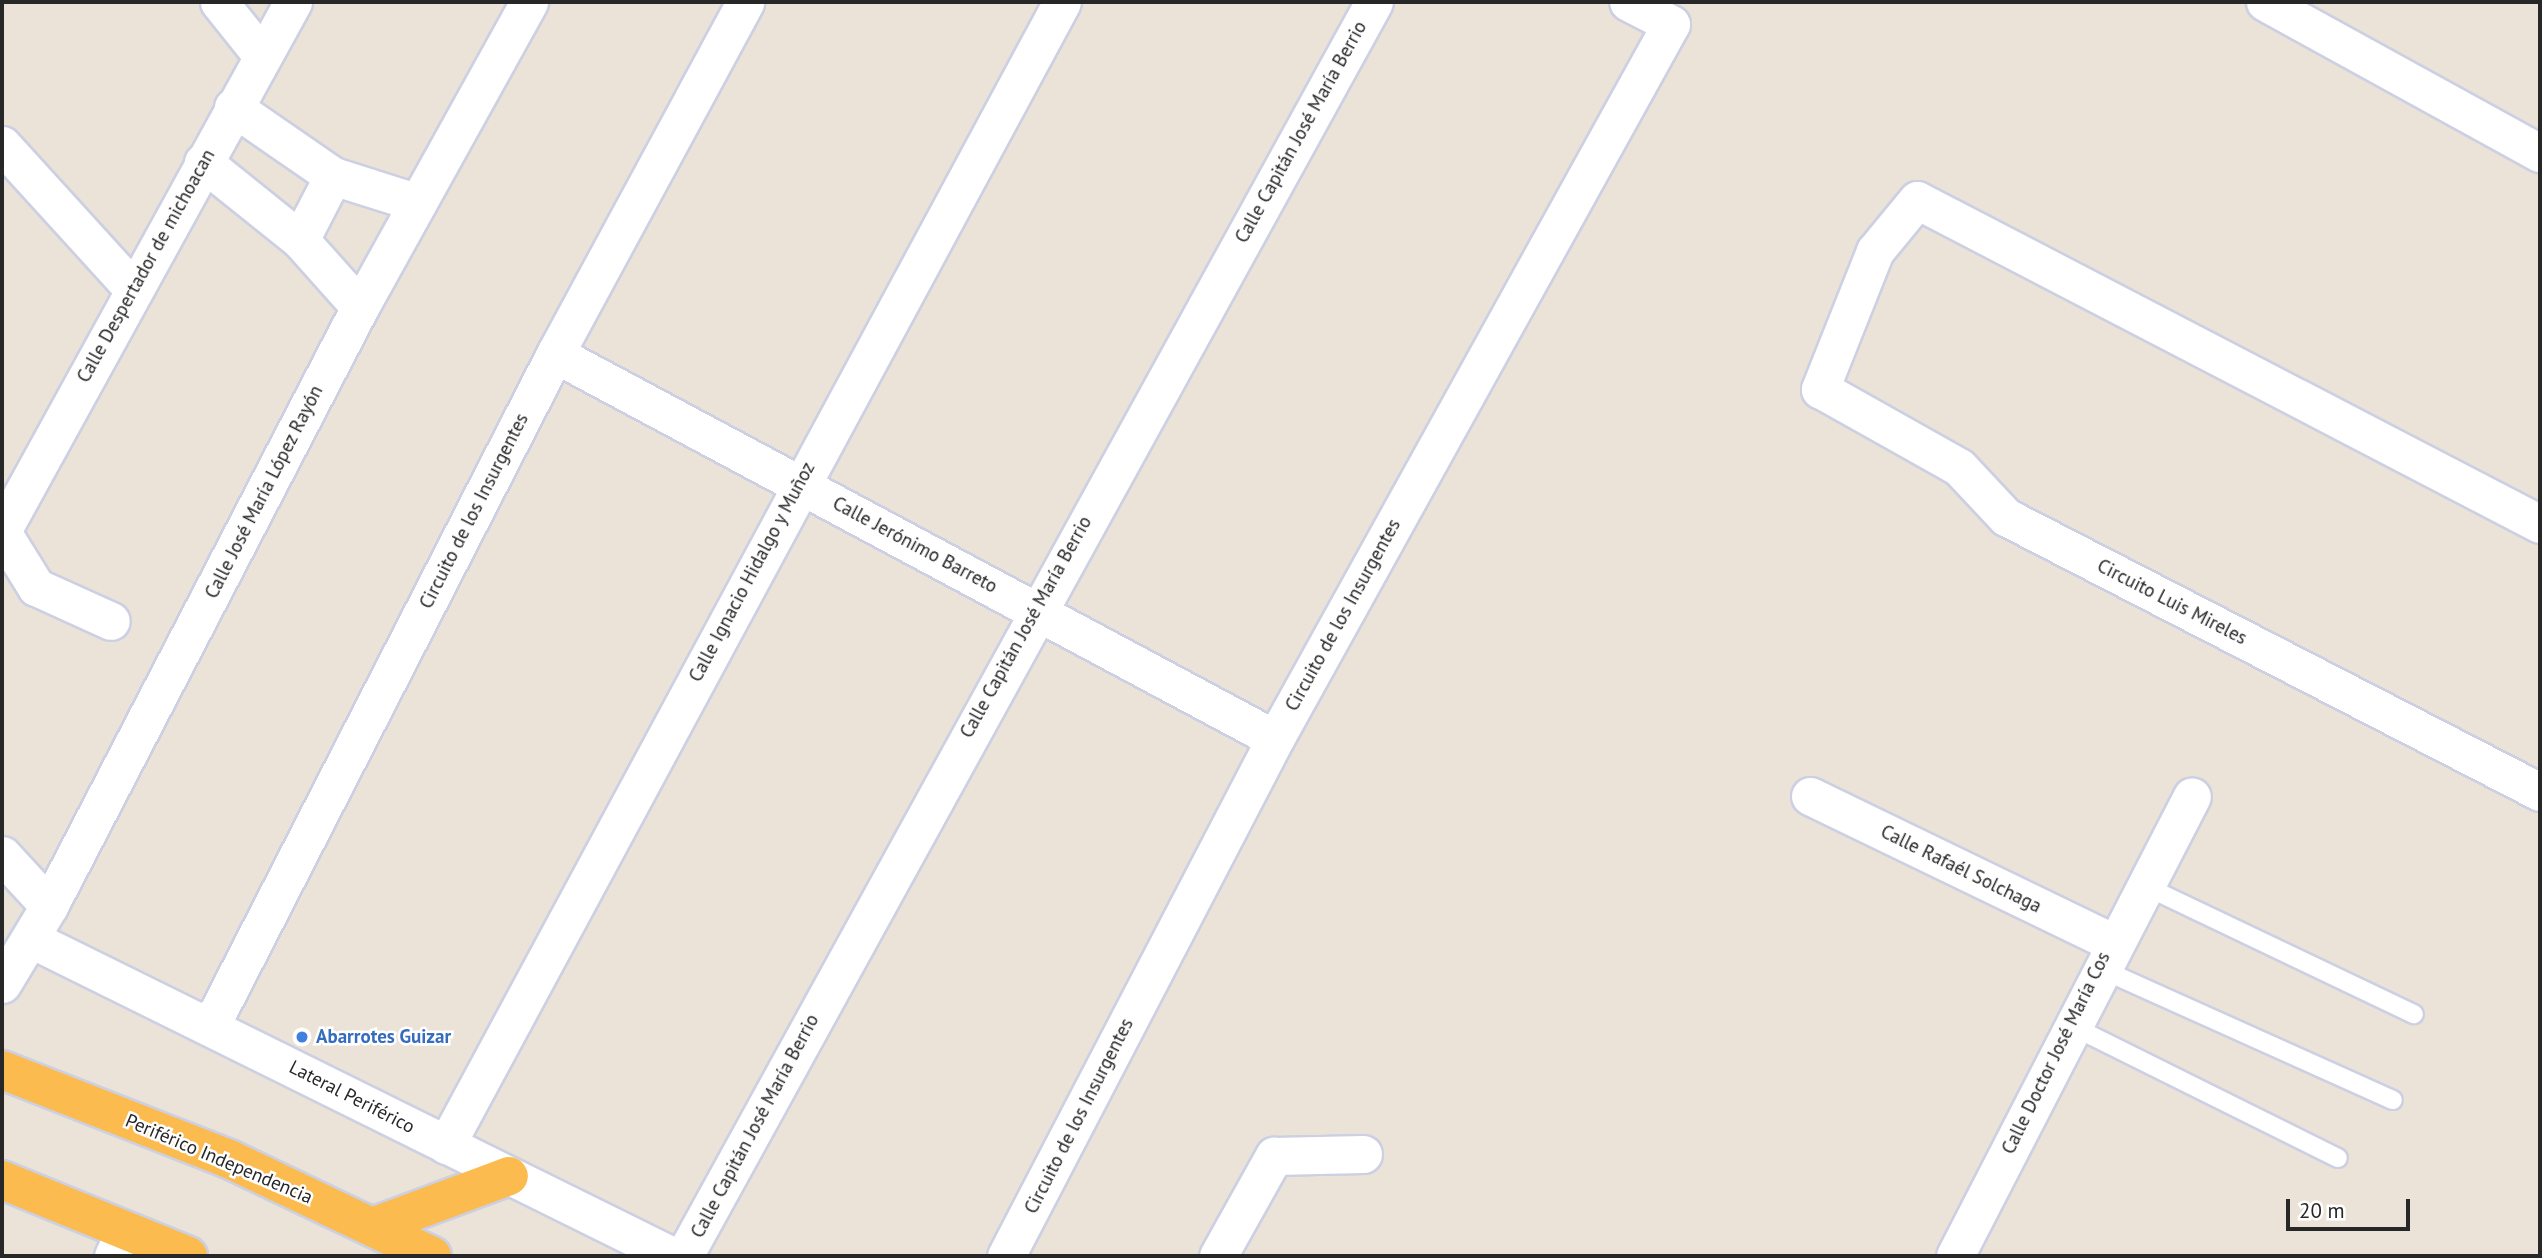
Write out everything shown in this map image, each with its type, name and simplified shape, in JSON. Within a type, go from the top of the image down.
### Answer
[{"type":"highway","name":"Periférico Independencia","points":[[2,1070],[229,1159],[432,1256]]},
{"type":"highway","points":[[372,1227],[509,1176]]},
{"type":"highway","points":[[2,1180],[118,1244],[188,1256]]},
{"type":"street","points":[[219,2],[263,57]]},
{"type":"street","name":"Calle Despertador de michoacan","points":[[2,531],[293,2]]},
{"type":"street","name":"Calle José María López Rayón","points":[[2,984],[49,906],[360,307],[529,2]]},
{"type":"street","name":"Circuito de los Insurgentes","points":[[211,1025],[555,354],[745,2]]},
{"type":"street","name":"Calle Ignacio Hidalgo y Muñoz","points":[[446,1144],[1062,2]]},
{"type":"street","name":"Calle Capitán José María Berrio","points":[[684,1256],[1035,609],[1374,2]]},
{"type":"street","name":"Circuito de los Insurgentes","points":[[1006,1256],[1275,739],[1671,24],[1628,2]]},
{"type":"street","points":[[2265,2],[2540,153]]},
{"type":"street","points":[[233,107],[334,176],[418,203]]},
{"type":"street","points":[[2,145],[133,289]]},
{"type":"street","points":[[203,162],[300,240],[360,307]]},
{"type":"street","points":[[300,240],[334,176]]},
{"type":"street","name":"Circuito Luis Mireles","points":[[2540,524],[1917,200],[1875,251],[1820,389],[1959,467],[2006,517],[2540,792]]},
{"type":"street","name":"Calle Jerónimo Barreto","points":[[555,354],[1275,739]]},
{"type":"street","points":[[2,531],[36,587],[111,621]]},
{"type":"street","name":"Calle Rafaél Solchaga","points":[[1810,796],[2105,955]]},
{"type":"street","name":"Calle Doctor José María Cos","points":[[1955,1256],[2105,955],[2192,796]]},
{"type":"street","points":[[2,855],[49,906]]},
{"type":"street","name":"Lateral Periférico","points":[[31,939],[211,1025],[672,1256]]},
{"type":"street","points":[[1218,1256],[1274,1156],[1363,1154]]},
{"type":"lane","points":[[2143,886],[2414,1014]]},
{"type":"lane","points":[[2105,955],[2393,1100]]},
{"type":"lane","points":[[2070,1025],[2338,1158]]},
{"type":"place","name":"Abarrotes Guizar","points":[[302,1037]]}]
